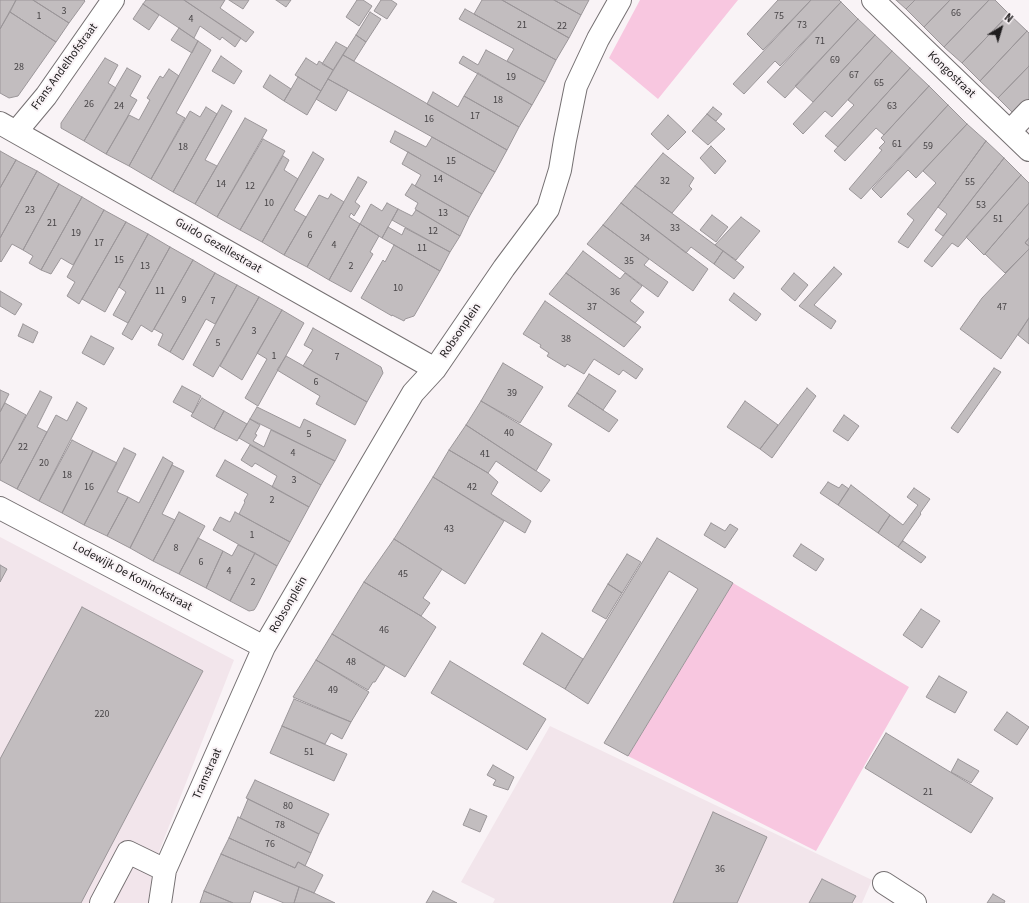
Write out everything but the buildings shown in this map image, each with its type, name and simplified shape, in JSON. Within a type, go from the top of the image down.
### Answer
[{"type":"street","name":"Frans Andelhofstraat","points":[[8,127],[46,96],[113,0]]},
{"type":"street","name":"Robsonplein","points":[[264,647],[412,393],[435,369],[504,268],[548,209],[560,170],[576,86],[598,39],[620,0]]},
{"type":"street","name":"Kongostraat","points":[[873,0],[1029,150]]},
{"type":"street","points":[[1010,131],[1029,111]]},
{"type":"street","name":"Guido Gezellestraat","points":[[8,127],[435,369]]},
{"type":"street","name":"Lodewijk De Koninckstraat","points":[[0,508],[264,647]]},
{"type":"street","name":"Tramstraat","points":[[160,903],[165,870],[264,647]]},
{"type":"street","points":[[101,903],[128,852],[165,870]]},
{"type":"street","points":[[884,883],[915,903]]},
{"type":"shaded area","points":[[640,0],[738,0],[658,99],[609,58]]},
{"type":"shaded area","points":[[0,537],[234,660],[153,867],[148,903],[0,903]]},
{"type":"shaded area","points":[[733,583],[909,687],[816,851],[628,756]]},
{"type":"shaded area","points":[[550,726],[872,880],[862,903],[493,903],[495,899],[461,882]]}]
